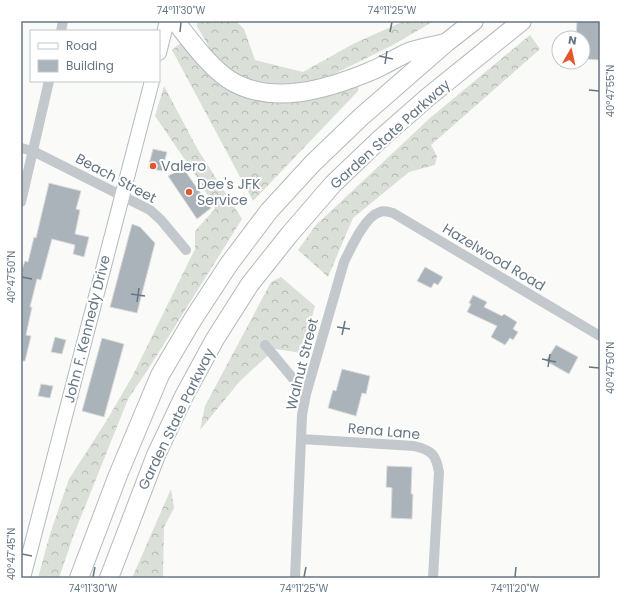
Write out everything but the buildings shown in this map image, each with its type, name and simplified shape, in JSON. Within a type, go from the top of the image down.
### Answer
[{"type":"highway","points":[[175,21],[209,63],[228,79],[248,89],[270,93],[294,93],[326,87],[371,71],[409,52],[447,42]]},
{"type":"highway","name":"Garden State Parkway","points":[[79,578],[118,475],[160,375],[193,318],[229,264],[269,211],[312,163],[361,117],[447,42],[474,21]]},
{"type":"highway","name":"Garden State Parkway","points":[[108,578],[156,455],[168,429],[215,339],[250,284],[289,234],[333,184],[379,140],[417,107],[522,21]]},
{"type":"main road","points":[[160,49],[168,21]]},
{"type":"main road","name":"John F. Kennedy Drive","points":[[23,578],[152,82]]},
{"type":"street","points":[[21,202],[49,82]]},
{"type":"street","name":"Beach Street","points":[[21,148],[33,151],[150,210],[161,220],[186,250]]},
{"type":"street","name":"Hazelwood Road","points":[[372,215],[382,211],[393,213],[600,336]]},
{"type":"street","name":"Walnut Street","points":[[295,578],[302,415],[306,394],[344,262],[354,242],[372,215]]},
{"type":"street","points":[[265,345],[306,394]]},
{"type":"street","name":"Rena Lane","points":[[301,439],[414,446],[425,449],[433,454],[437,461],[439,472],[433,578]]},
{"type":"green space","points":[[197,21],[236,21],[244,29],[255,60],[303,72],[353,44],[404,21],[434,21],[393,45],[332,75],[282,87],[246,79],[216,60],[197,26]]},
{"type":"green space","points":[[530,35],[540,49],[431,145],[437,156],[435,165],[409,172],[353,218],[328,277],[298,250],[316,225],[430,118]]},
{"type":"green space","points":[[182,42],[246,95],[359,81],[358,91],[253,201],[172,50]]},
{"type":"green space","points":[[164,86],[198,150],[242,219],[128,399],[74,534],[59,578],[38,578],[50,534],[69,479],[107,420],[132,377],[195,249],[195,231],[215,209],[201,183],[155,116]]},
{"type":"green space","points":[[281,277],[315,306],[302,353],[275,349],[240,381],[200,430],[205,406],[271,282]]},
{"type":"green space","points":[[171,489],[174,508],[164,527],[163,578],[132,578]]},
{"type":"place","name":"Valero","points":[[153,166]]},
{"type":"place","name":"Dee's JFK Service","points":[[189,192]]}]
